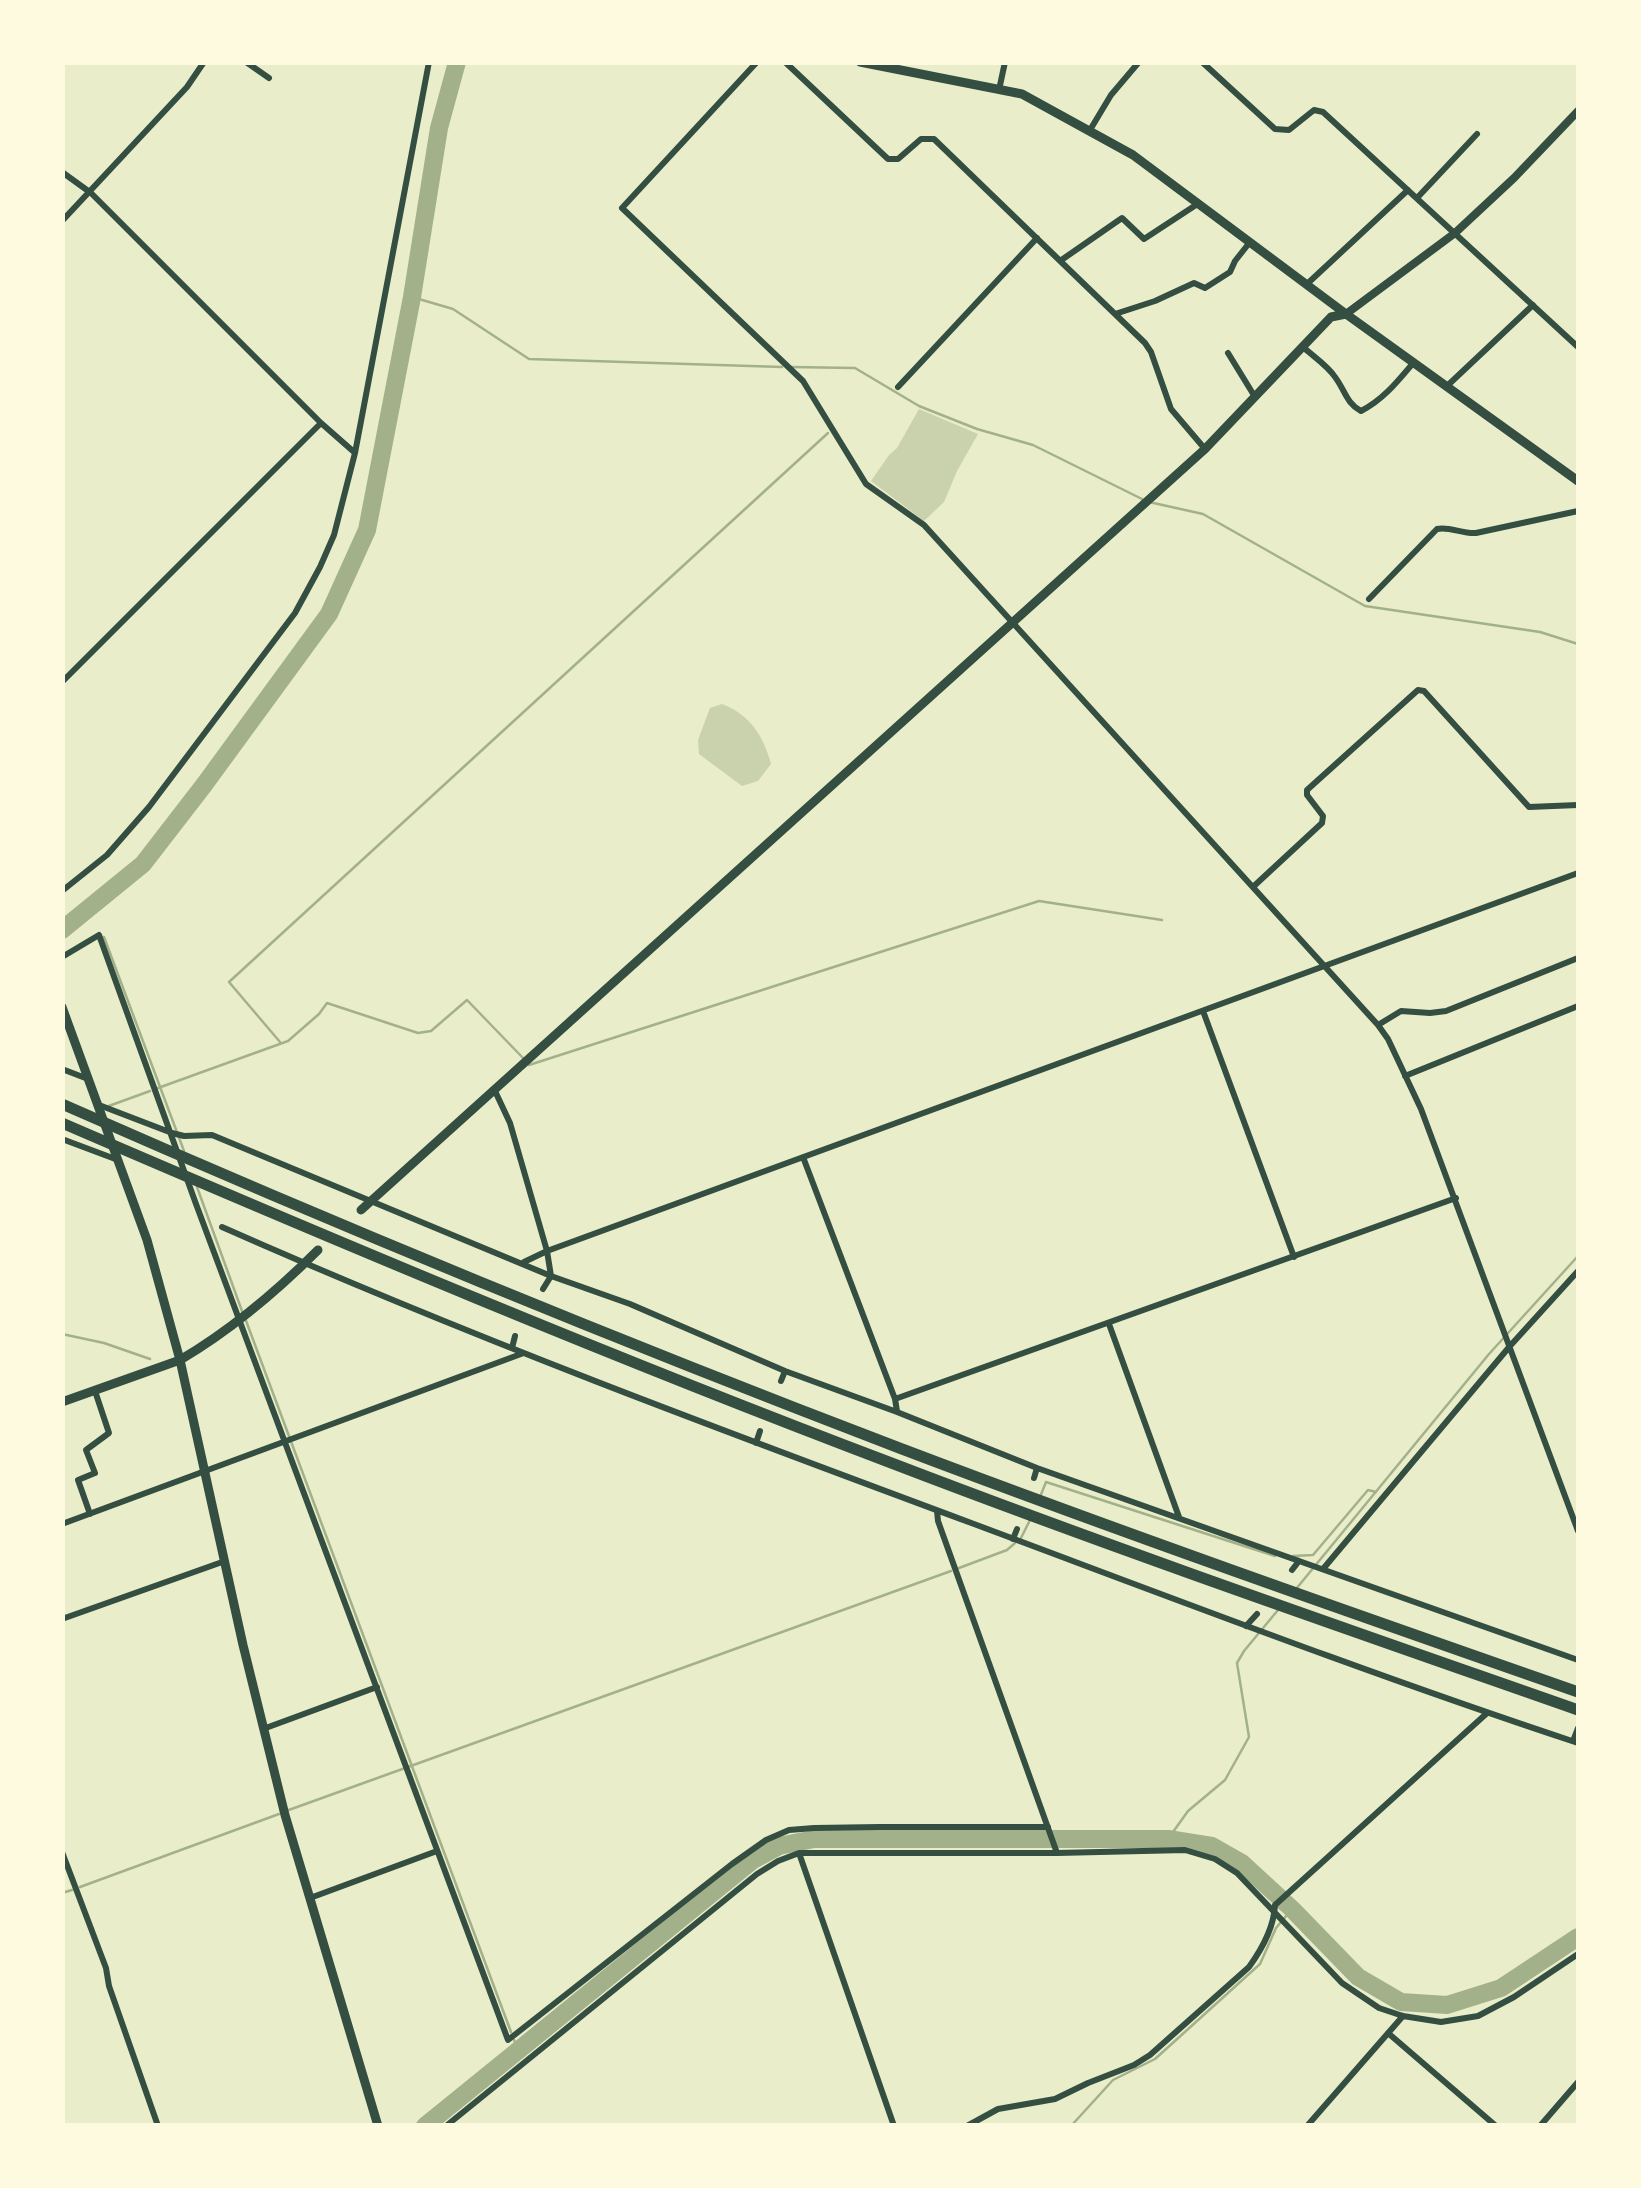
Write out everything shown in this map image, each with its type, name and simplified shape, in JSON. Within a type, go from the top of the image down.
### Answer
[{"type":"highway","points":[[62,1104],[548,1310],[776,1400],[1307,1598],[1578,1692]]},
{"type":"highway","points":[[62,1123],[503,1309],[770,1416],[1271,1603],[1578,1710]]},
{"type":"main road","points":[[860,62],[909,67],[1022,94],[1133,155],[1578,481]]},
{"type":"main road","points":[[362,1210],[1205,450],[1331,316],[1346,314]]},
{"type":"main road","points":[[62,1006],[147,1240],[180,1360],[263,1729],[378,2126]]},
{"type":"main road","points":[[62,1402],[180,1360],[240,1321],[318,1250]]},
{"type":"street","points":[[62,221],[187,87],[204,62]]},
{"type":"street","points":[[246,62],[269,78]]},
{"type":"street","points":[[62,891],[107,855],[149,807],[295,613],[320,567],[334,535],[355,453],[428,62]]},
{"type":"street","points":[[757,62],[622,208],[804,381],[866,484],[924,525],[1327,966],[1388,1039],[1456,1198],[1578,1531]]},
{"type":"street","points":[[785,62],[888,159],[898,160],[922,139],[934,139],[1144,343],[1171,409],[1205,450]]},
{"type":"street","points":[[999,90],[1005,62]]},
{"type":"street","points":[[1090,130],[1139,62]]},
{"type":"street","points":[[1202,62],[1275,129],[1289,130],[1314,110],[1322,112],[1578,347]]},
{"type":"street","points":[[1346,314],[1455,233],[1578,110]]},
{"type":"street","points":[[1417,198],[1477,134]]},
{"type":"street","points":[[62,172],[90,193],[355,453]]},
{"type":"street","points":[[1308,284],[1408,190]]},
{"type":"street","points":[[1060,261],[1122,218],[1144,239],[1200,203]]},
{"type":"street","points":[[898,388],[1036,238]]},
{"type":"street","points":[[1115,314],[1194,283],[1205,288],[1230,272],[1250,242]]},
{"type":"street","points":[[1447,386],[1533,305]]},
{"type":"street","points":[[1303,347],[1334,375],[1347,399],[1361,411],[1386,394],[1414,362]]},
{"type":"street","points":[[1228,353],[1255,398]]},
{"type":"street","points":[[62,682],[321,423]]},
{"type":"street","points":[[1369,599],[1437,529],[1476,533],[1578,511]]},
{"type":"street","points":[[1254,886],[1322,824],[1323,816],[1307,790],[1418,690],[1424,691],[1529,807],[1578,805]]},
{"type":"street","points":[[523,1262],[1578,873]]},
{"type":"street","points":[[62,958],[99,935],[508,2040],[732,1864],[766,1840],[789,1830],[1048,1827]]},
{"type":"street","points":[[1378,1026],[1401,1011],[1446,1011],[1578,958]]},
{"type":"street","points":[[1405,1076],[1578,1006]]},
{"type":"street","points":[[1203,1011],[1294,1257]]},
{"type":"street","points":[[62,1069],[89,1080]]},
{"type":"street","points":[[494,1091],[510,1123],[548,1251],[550,1276],[543,1288]]},
{"type":"street","points":[[98,1104],[172,1134],[212,1135],[550,1276],[630,1304],[784,1371],[1037,1468],[1578,1660]]},
{"type":"street","points":[[62,1139],[120,1161]]},
{"type":"street","points":[[803,1157],[897,1412]]},
{"type":"street","points":[[894,1399],[1456,1198]]},
{"type":"street","points":[[222,1227],[523,1353],[1246,1626],[1576,1742],[1578,1728]]},
{"type":"street","points":[[1322,1569],[1578,1270]]},
{"type":"street","points":[[1109,1324],[1179,1518]]},
{"type":"street","points":[[512,1348],[516,1336]]},
{"type":"street","points":[[62,1524],[523,1353]]},
{"type":"street","points":[[781,1382],[784,1371]]},
{"type":"street","points":[[90,1514],[78,1480],[95,1473],[86,1450],[110,1432],[95,1390]]},
{"type":"street","points":[[756,1443],[760,1432]]},
{"type":"street","points":[[1034,1478],[1037,1468]]},
{"type":"street","points":[[937,1511],[1057,1854]]},
{"type":"street","points":[[1013,1539],[1016,1529]]},
{"type":"street","points":[[1292,1570],[1299,1560]]},
{"type":"street","points":[[62,1619],[226,1561]]},
{"type":"street","points":[[1246,1626],[1257,1614]]},
{"type":"street","points":[[263,1729],[376,1687]]},
{"type":"street","points":[[967,2126],[998,2109],[1055,2099],[1150,2056],[1249,1966],[1258,1954],[1275,1904],[1488,1713]]},
{"type":"street","points":[[446,2126],[758,1874],[800,1853],[1186,1850],[1215,1859],[1237,1873],[1342,1983],[1378,2008],[1441,2022],[1478,2016],[1578,1954]]},
{"type":"street","points":[[310,1898],[436,1851]]},
{"type":"street","points":[[62,1852],[106,1968],[158,2126]]},
{"type":"street","points":[[800,1853],[894,2126]]},
{"type":"street","points":[[1307,2126],[1402,2016]]},
{"type":"street","points":[[1388,2033],[1496,2126]]},
{"type":"street","points":[[1540,2126],[1578,2082]]},
{"type":"green space","points":[[919,409],[978,434],[944,502],[924,521],[871,481],[897,448]]},
{"type":"green space","points":[[722,704],[748,720],[764,744],[771,764],[758,781],[742,786],[699,754],[698,740],[710,708]]},
{"type":"waterway","points":[[62,930],[143,864],[329,614],[367,530],[412,297],[439,128],[457,62]]},
{"type":"waterway","points":[[412,297],[453,309],[529,359],[782,367]]},
{"type":"waterway","points":[[790,367],[855,368],[919,406],[1033,445],[1142,499]]},
{"type":"waterway","points":[[280,1042],[229,982],[828,433]]},
{"type":"waterway","points":[[1149,502],[1203,514],[1365,606],[1540,632],[1578,644]]},
{"type":"waterway","points":[[529,1065],[1039,901],[1162,920]]},
{"type":"waterway","points":[[104,937],[184,1151]]},
{"type":"waterway","points":[[158,1088],[288,1041],[327,1003],[418,1033],[431,1031],[467,1000],[524,1059]]},
{"type":"waterway","points":[[106,1107],[150,1091]]},
{"type":"waterway","points":[[197,1187],[242,1311]]},
{"type":"waterway","points":[[1296,1589],[1489,1354],[1578,1256]]},
{"type":"waterway","points":[[245,1318],[511,2032]]},
{"type":"waterway","points":[[62,1334],[150,1359]]},
{"type":"waterway","points":[[1040,1497],[1046,1482],[1275,1556]]},
{"type":"waterway","points":[[1293,1556],[1313,1555],[1368,1490],[1376,1492]]},
{"type":"waterway","points":[[1021,1538],[1031,1518]]},
{"type":"waterway","points":[[959,1568],[1007,1550],[1015,1543]]},
{"type":"waterway","points":[[286,1811],[951,1571]]},
{"type":"waterway","points":[[1168,1839],[1188,1811],[1225,1780],[1249,1737],[1237,1663],[1278,1610]]},
{"type":"waterway","points":[[80,1887],[279,1814]]},
{"type":"waterway","points":[[425,2126],[753,1860],[779,1846],[814,1839],[1168,1839],[1212,1846],[1242,1863],[1358,1977],[1401,2002],[1447,2005],[1501,1988],[1578,1937]]},
{"type":"waterway","points":[[62,1893],[72,1890]]},
{"type":"waterway","points":[[1071,2126],[1113,2080],[1155,2059],[1260,1964],[1276,1928],[1292,1909]]},
{"type":"waterway","points":[[514,2040],[518,2049]]}]
